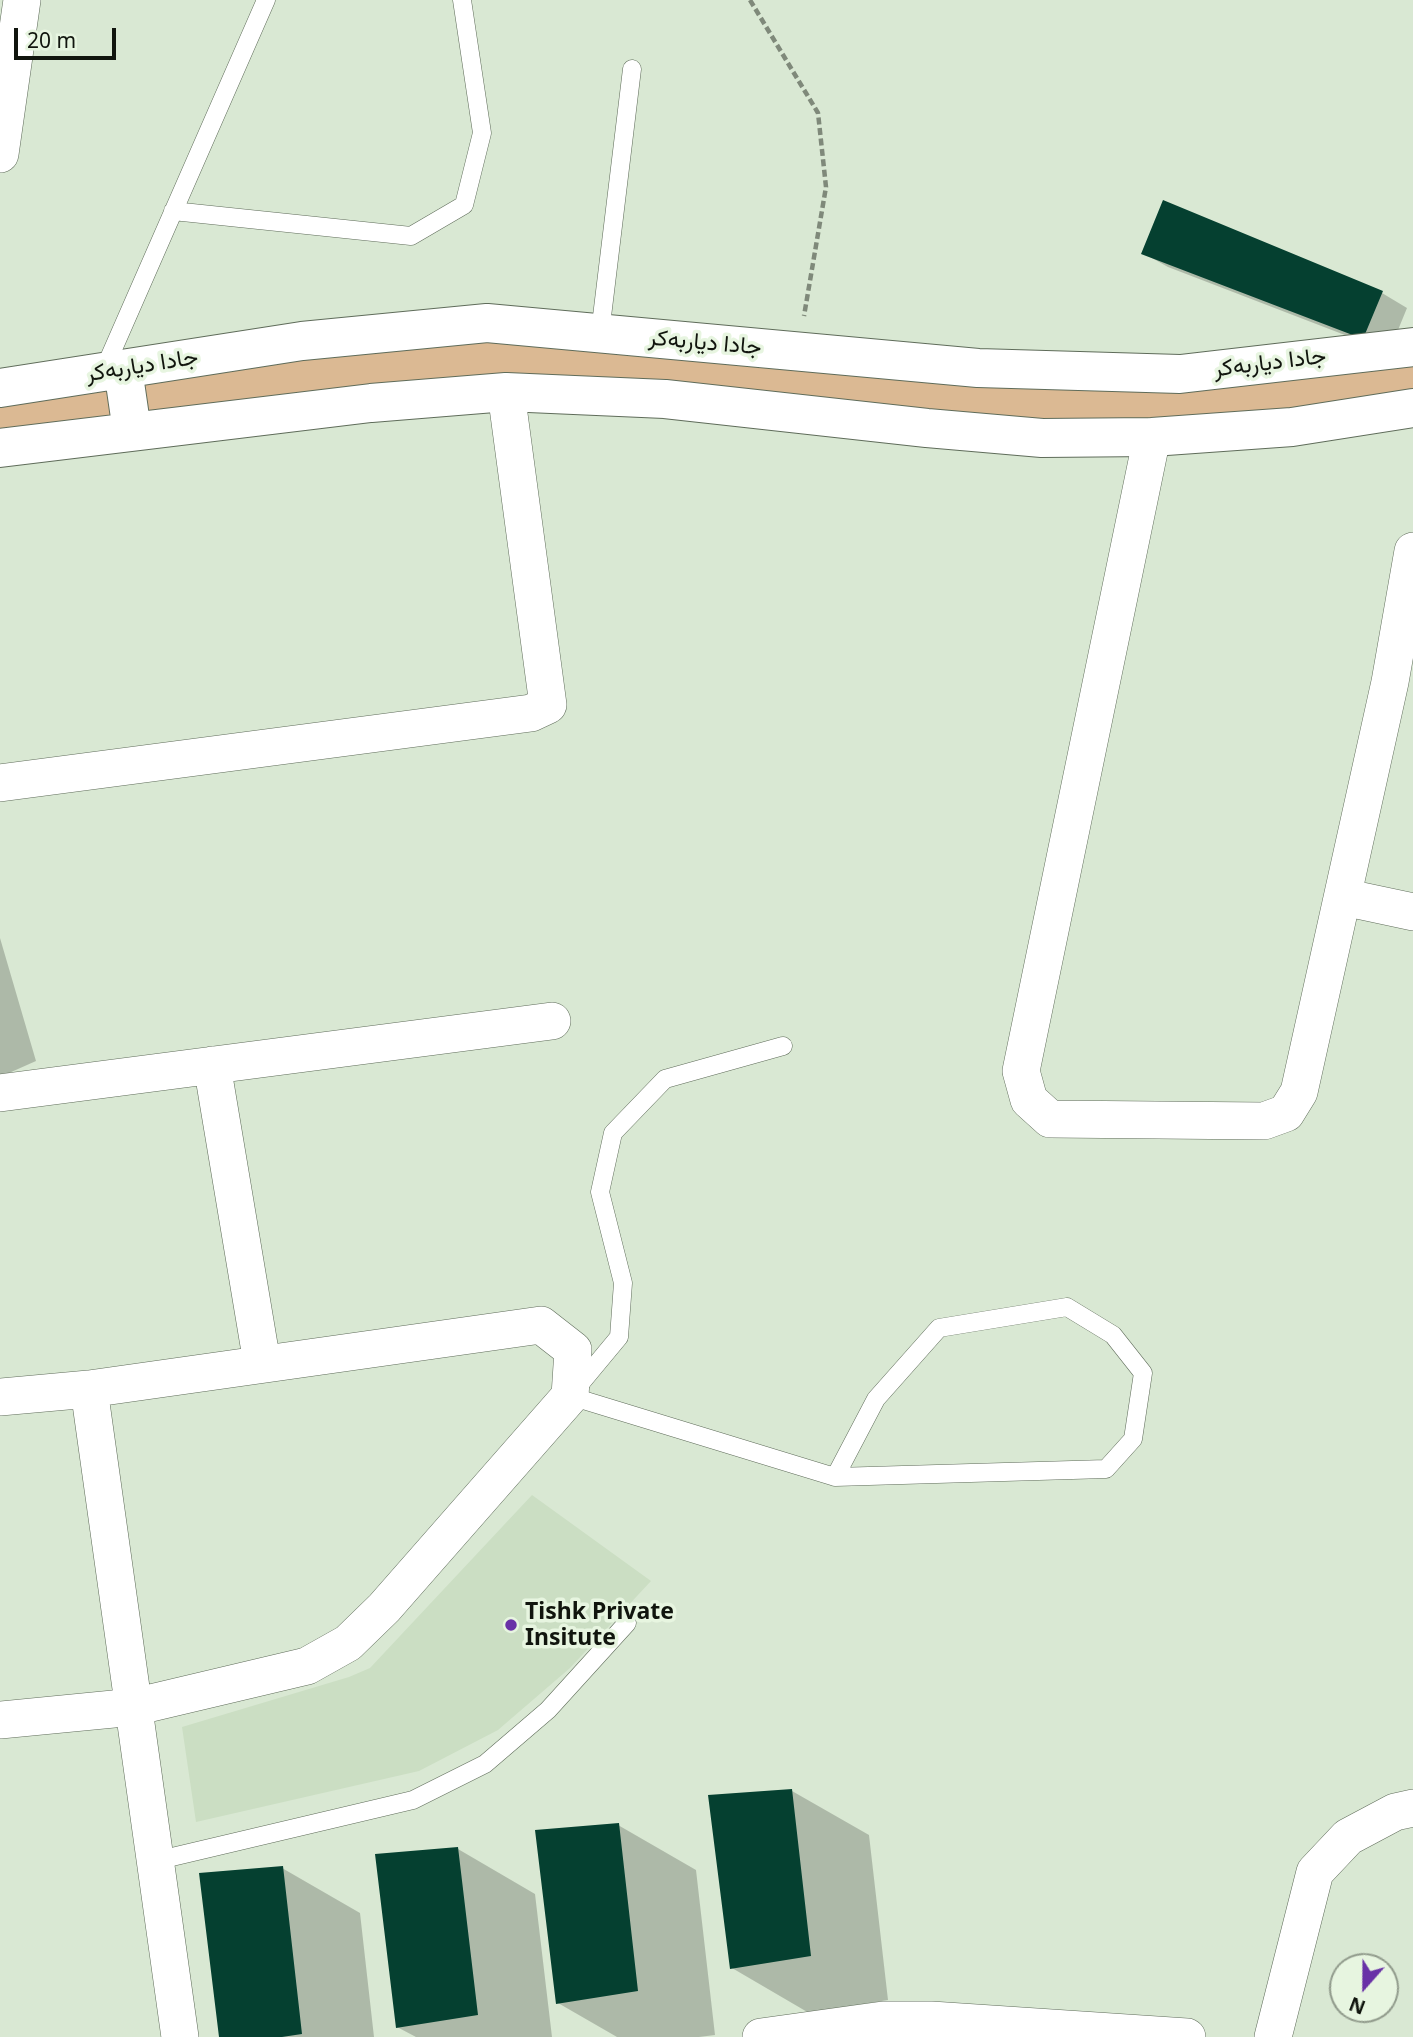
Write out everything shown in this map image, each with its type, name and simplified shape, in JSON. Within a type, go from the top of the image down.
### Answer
[{"type":"main road","name":"جادا دیاربه‌كر","points":[[0,388],[302,341],[487,323],[978,368],[1180,373],[1413,347]]},
{"type":"main road","points":[[113,370],[132,431]]},
{"type":"main road","points":[[0,448],[370,402],[506,391],[665,399],[1042,438],[1152,437],[1292,427],[1413,408]]},
{"type":"street","points":[[0,154],[22,0]]},
{"type":"street","points":[[0,783],[531,713],[548,705],[546,674],[506,391]]},
{"type":"street","points":[[1152,437],[1021,1071],[1029,1100],[1050,1119],[1264,1121],[1286,1113],[1299,1092],[1343,897],[1402,682],[1413,551]]},
{"type":"street","points":[[1343,897],[1413,912]]},
{"type":"street","points":[[0,1093],[552,1021]]},
{"type":"street","points":[[212,1065],[262,1363]]},
{"type":"street","points":[[0,1397],[89,1389],[541,1325],[573,1350],[570,1396],[384,1608],[348,1643],[307,1666],[134,1707],[0,1720]]},
{"type":"street","points":[[89,1389],[180,2037]]},
{"type":"street","points":[[1273,2037],[1315,1871],[1348,1838],[1395,1812],[1413,1808]]},
{"type":"street","points":[[761,2037],[862,2022],[921,2029],[1188,2037]]},
{"type":"lane","points":[[113,370],[173,211],[266,0]]},
{"type":"lane","points":[[173,211],[411,236],[464,205],[482,133],[462,0]]},
{"type":"lane","points":[[600,333],[632,69]]},
{"type":"lane","points":[[783,1046],[665,1079],[613,1133],[600,1192],[623,1283],[618,1337],[570,1396],[835,1476],[1106,1469],[1133,1438],[1143,1373],[1113,1335],[1067,1307],[939,1328],[876,1399],[835,1476]]},
{"type":"lane","points":[[155,1861],[413,1800],[485,1764],[548,1710],[627,1623]]},
{"type":"path","points":[[750,0],[818,113],[826,187],[799,352]]},
{"type":"shaded area","points":[[487,323],[978,368],[1413,347],[1413,408],[1152,437],[665,399],[0,448],[0,388]]},
{"type":"shaded area","name":"Tishk Private Insitute","points":[[532,1495],[651,1581],[570,1668],[498,1730],[419,1771],[196,1822],[182,1727],[349,1677],[370,1668]]},
{"type":"building","points":[[1163,200],[1383,291],[1363,339],[1141,254]]},
{"type":"building","points":[[792,1789],[811,1956],[730,1969],[708,1795]]},
{"type":"building","points":[[619,1823],[638,1991],[556,2004],[535,1830]]},
{"type":"building","points":[[458,1847],[478,2015],[396,2028],[375,1854]]},
{"type":"building","points":[[283,1866],[302,2034],[282,2037],[219,2037],[199,1873]]},
{"type":"place","name":"Tishk Private Insitute","points":[[511,1625]]}]
